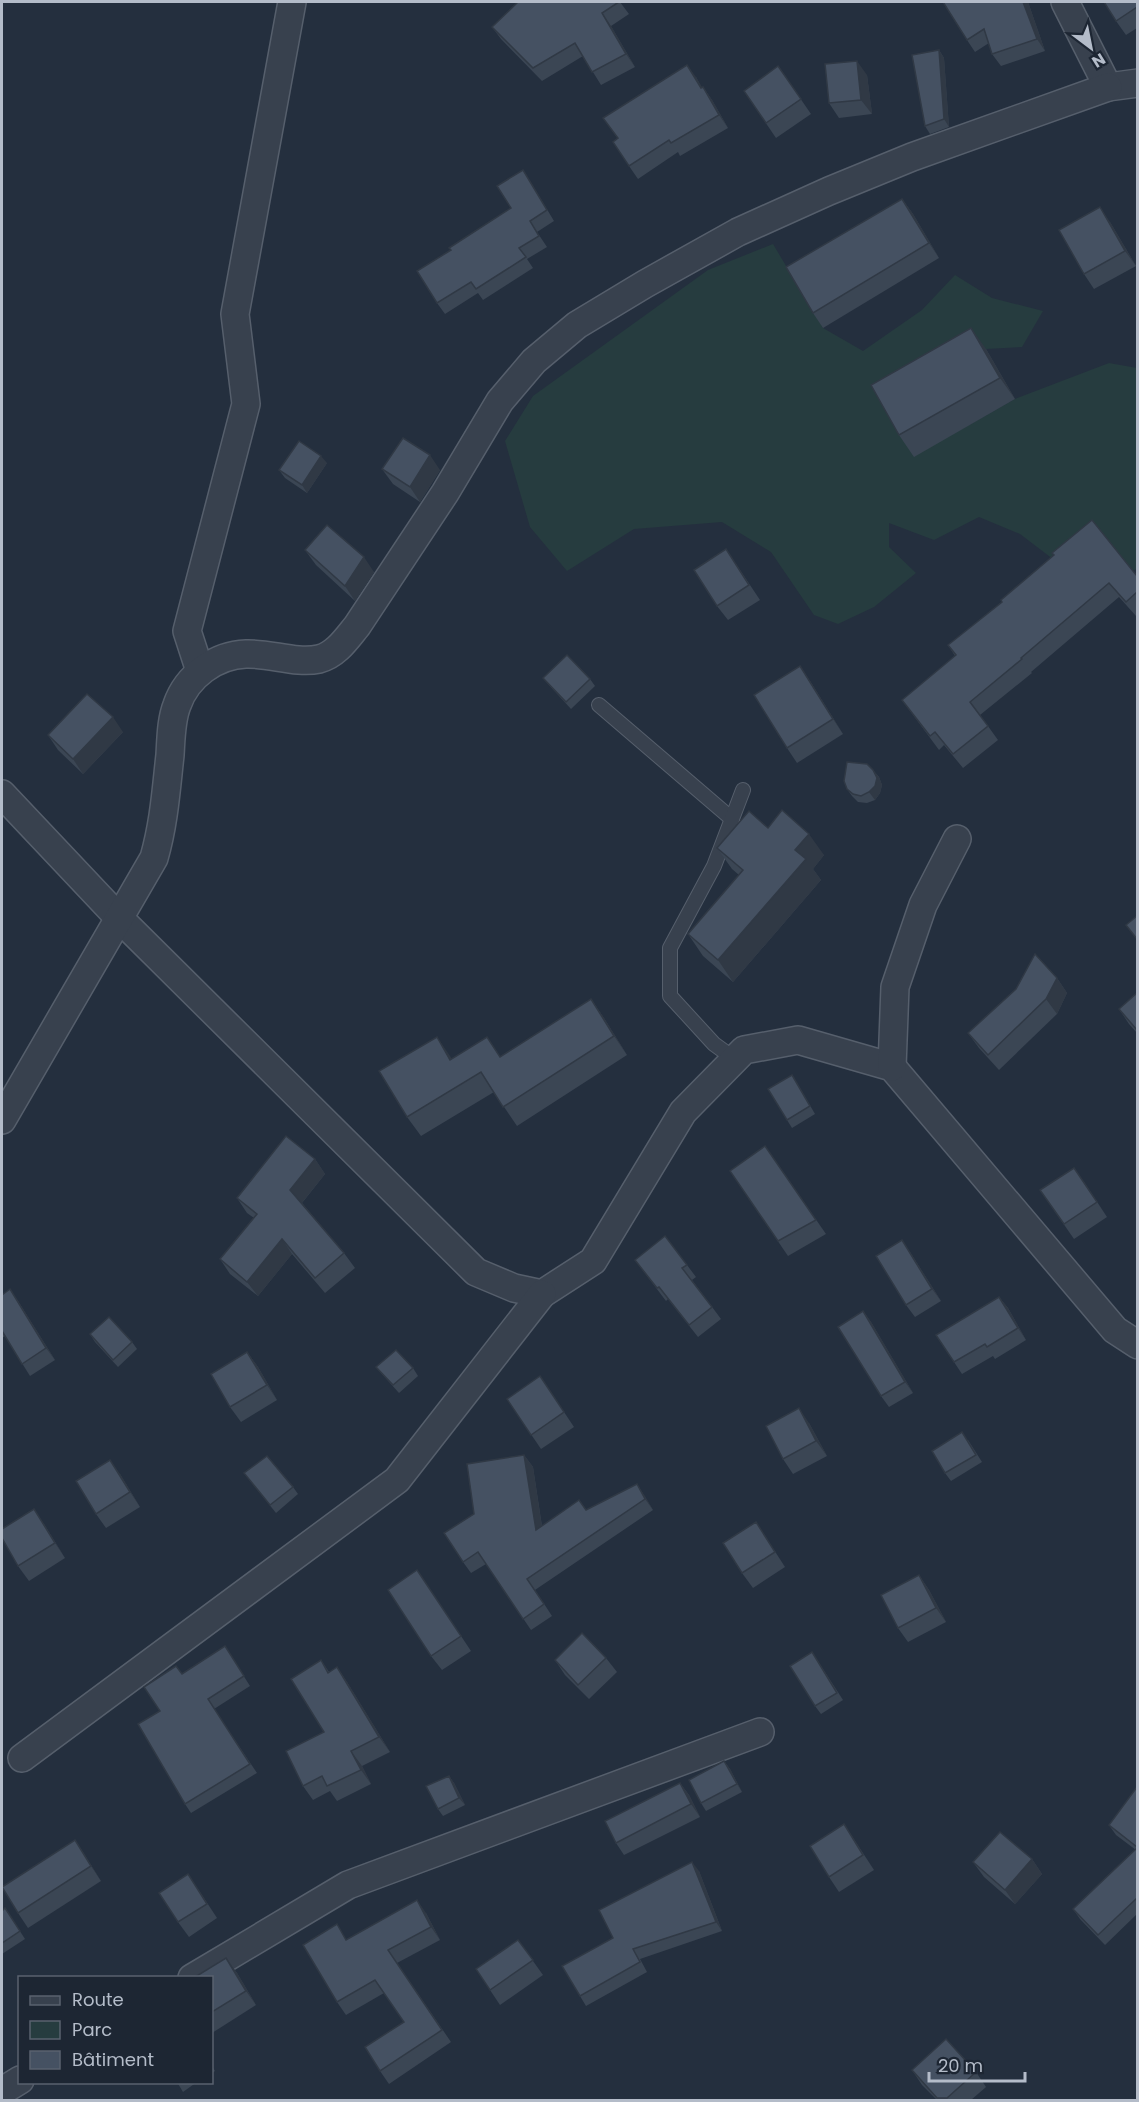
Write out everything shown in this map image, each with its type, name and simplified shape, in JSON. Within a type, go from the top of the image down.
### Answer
[{"type":"street","points":[[200,671],[187,631],[246,404],[235,314],[292,2]]},
{"type":"street","points":[[1065,2],[1108,87]]},
{"type":"street","points":[[2,1120],[154,858],[162,829],[172,726],[176,705],[184,690],[200,671],[222,658],[246,654],[307,660],[321,658],[333,652],[357,626],[445,493],[500,401],[534,361],[577,325],[738,232],[819,195],[912,157],[1108,87],[1137,83]]},
{"type":"street","points":[[2,794],[120,919],[476,1272],[514,1288],[542,1294]]},
{"type":"street","points":[[892,1067],[895,987],[923,905],[957,839]]},
{"type":"street","points":[[22,1758],[397,1480],[542,1294],[593,1261],[683,1112],[744,1050],[798,1040],[892,1067],[1115,1330],[1137,1345]]},
{"type":"street","points":[[194,1976],[348,1885],[760,1732]]},
{"type":"street","points":[[2,2091],[18,2081]]},
{"type":"lane","points":[[599,705],[732,819]]},
{"type":"lane","points":[[735,1060],[714,1044],[670,996],[670,948],[714,866],[743,790]]},
{"type":"green space","points":[[773,244],[823,328],[863,351],[922,310],[955,275],[992,298],[1043,311],[1022,347],[986,349],[914,456],[1015,399],[1109,363],[1137,368],[1137,569],[1131,571],[1062,566],[1020,534],[979,517],[934,540],[889,523],[889,547],[916,573],[874,607],[838,624],[814,615],[771,552],[722,522],[634,529],[567,571],[530,527],[505,441],[533,396],[708,270]]},
{"type":"building","points":[[518,2],[619,2],[602,13],[626,54],[592,72],[575,43],[533,68],[492,27]]},
{"type":"building","points":[[943,2],[1023,2],[1037,39],[992,54],[984,29],[967,40]]},
{"type":"building","points":[[1104,2],[1137,2],[1137,7],[1116,21]]},
{"type":"building","points":[[939,50],[944,119],[925,126],[912,55]]},
{"type":"building","points":[[857,61],[861,100],[829,103],[825,64]]},
{"type":"building","points":[[687,65],[719,115],[671,143],[669,140],[629,166],[613,142],[618,138],[603,118]]},
{"type":"building","points":[[778,66],[801,99],[766,123],[744,91]]},
{"type":"building","points":[[523,170],[547,210],[530,221],[539,236],[519,248],[526,257],[476,289],[471,282],[437,303],[417,271],[511,208],[497,186]]},
{"type":"building","points":[[902,199],[929,243],[813,313],[786,267]]},
{"type":"building","points":[[1100,207],[1125,251],[1084,274],[1059,230]]},
{"type":"building","points":[[971,328],[1000,378],[899,435],[871,385]]},
{"type":"building","points":[[403,438],[430,455],[410,487],[382,469]]},
{"type":"building","points":[[299,441],[321,456],[302,485],[279,470]]},
{"type":"building","points":[[1092,520],[1137,576],[1137,592],[1126,602],[1109,583],[970,702],[988,726],[953,754],[935,732],[930,736],[902,700],[956,655],[948,645],[1002,602],[1001,600],[1054,555],[1052,553]]},
{"type":"building","points":[[327,525],[364,557],[345,586],[305,550]]},
{"type":"building","points":[[726,549],[749,585],[717,606],[694,570]]},
{"type":"building","points":[[567,655],[590,679],[566,702],[543,678]]},
{"type":"building","points":[[800,666],[833,719],[787,748],[754,695]]},
{"type":"building","points":[[87,694],[113,717],[73,759],[48,735]]},
{"type":"building","points":[[847,762],[867,764],[873,770],[877,778],[875,786],[869,792],[861,796],[847,789],[844,781]]},
{"type":"building","points":[[782,810],[809,834],[795,850],[806,859],[718,960],[688,934],[743,870],[717,848],[749,811],[768,828]]},
{"type":"building","points":[[1137,916],[1137,939],[1126,925]]},
{"type":"building","points":[[1035,954],[1057,978],[1046,999],[988,1055],[968,1033],[1016,989]]},
{"type":"building","points":[[1137,993],[1137,1030],[1119,1009]]},
{"type":"building","points":[[591,999],[614,1036],[503,1107],[481,1072],[407,1117],[379,1071],[437,1037],[450,1060],[487,1037],[500,1057]]},
{"type":"building","points":[[792,1075],[810,1106],[787,1120],[768,1089]]},
{"type":"building","points":[[286,1136],[315,1159],[290,1190],[344,1253],[315,1278],[282,1239],[247,1282],[220,1259],[257,1214],[237,1198]]},
{"type":"building","points":[[765,1146],[816,1220],[778,1241],[730,1171]]},
{"type":"building","points":[[1074,1168],[1097,1202],[1064,1224],[1040,1190]]},
{"type":"building","points":[[665,1236],[687,1265],[682,1268],[712,1307],[689,1325],[635,1260]]},
{"type":"building","points":[[902,1240],[932,1289],[906,1305],[876,1256]]},
{"type":"building","points":[[10,1289],[46,1348],[22,1364],[2,1331],[2,1295]]},
{"type":"building","points":[[999,1297],[1018,1328],[987,1347],[985,1344],[954,1362],[936,1335]]},
{"type":"building","points":[[863,1311],[905,1382],[881,1396],[838,1327]]},
{"type":"building","points":[[109,1317],[132,1342],[113,1360],[90,1334]]},
{"type":"building","points":[[396,1350],[413,1368],[393,1385],[376,1367]]},
{"type":"building","points":[[247,1352],[267,1385],[230,1407],[211,1374]]},
{"type":"building","points":[[540,1376],[564,1412],[531,1435],[507,1399]]},
{"type":"building","points":[[799,1408],[816,1441],[783,1459],[766,1426]]},
{"type":"building","points":[[962,1432],[976,1455],[945,1473],[932,1451]]},
{"type":"building","points":[[524,1455],[536,1530],[579,1500],[586,1510],[637,1484],[645,1499],[527,1579],[544,1604],[523,1619],[478,1552],[463,1562],[444,1533],[474,1514],[467,1464]]},
{"type":"building","points":[[267,1456],[293,1487],[270,1505],[244,1473]]},
{"type":"building","points":[[110,1460],[130,1492],[96,1514],[76,1481]]},
{"type":"building","points":[[34,1509],[55,1543],[18,1566],[2,1538],[2,1529]]},
{"type":"building","points":[[756,1522],[775,1552],[742,1573],[723,1543]]},
{"type":"building","points":[[417,1570],[461,1636],[431,1656],[388,1590]]},
{"type":"building","points":[[919,1575],[936,1608],[898,1628],[881,1595]]},
{"type":"building","points":[[582,1633],[606,1658],[578,1685],[555,1660]]},
{"type":"building","points":[[225,1646],[244,1676],[208,1699],[250,1764],[185,1804],[138,1724],[160,1711],[144,1687],[176,1666],[182,1674]]},
{"type":"building","points":[[812,1652],[837,1693],[815,1706],[790,1666]]},
{"type":"building","points":[[321,1660],[328,1673],[337,1667],[379,1737],[351,1751],[361,1770],[327,1786],[322,1776],[303,1786],[286,1751],[324,1732],[291,1679]]},
{"type":"building","points":[[724,1761],[737,1784],[701,1803],[689,1780]]},
{"type":"building","points":[[449,1776],[459,1798],[438,1809],[426,1786]]},
{"type":"building","points":[[680,1783],[691,1804],[616,1843],[605,1821]]},
{"type":"building","points":[[1137,1787],[1137,1847],[1109,1825]]},
{"type":"building","points":[[844,1824],[863,1855],[829,1877],[810,1846]]},
{"type":"building","points":[[1000,1832],[1032,1859],[1005,1890],[973,1862]]},
{"type":"building","points":[[75,1840],[91,1866],[18,1913],[2,1887]]},
{"type":"building","points":[[1137,1848],[1137,1898],[1098,1935],[1073,1909]]},
{"type":"building","points":[[692,1862],[716,1922],[633,1949],[640,1962],[580,1996],[562,1966],[613,1938],[599,1910]]},
{"type":"building","points":[[188,1874],[207,1904],[178,1922],[159,1893]]},
{"type":"building","points":[[417,1900],[431,1927],[388,1950],[442,2030],[380,2071],[365,2047],[404,2022],[375,1980],[337,2002],[303,1945],[337,1924],[346,1940]]},
{"type":"building","points":[[5,1908],[20,1931],[2,1943],[2,1911]]},
{"type":"building","points":[[518,1940],[533,1960],[490,1990],[476,1969]]},
{"type":"building","points":[[226,1958],[246,1991],[213,2011],[213,1976],[197,1976]]},
{"type":"building","points":[[946,2039],[976,2072],[947,2098],[937,2098],[912,2070]]}]
